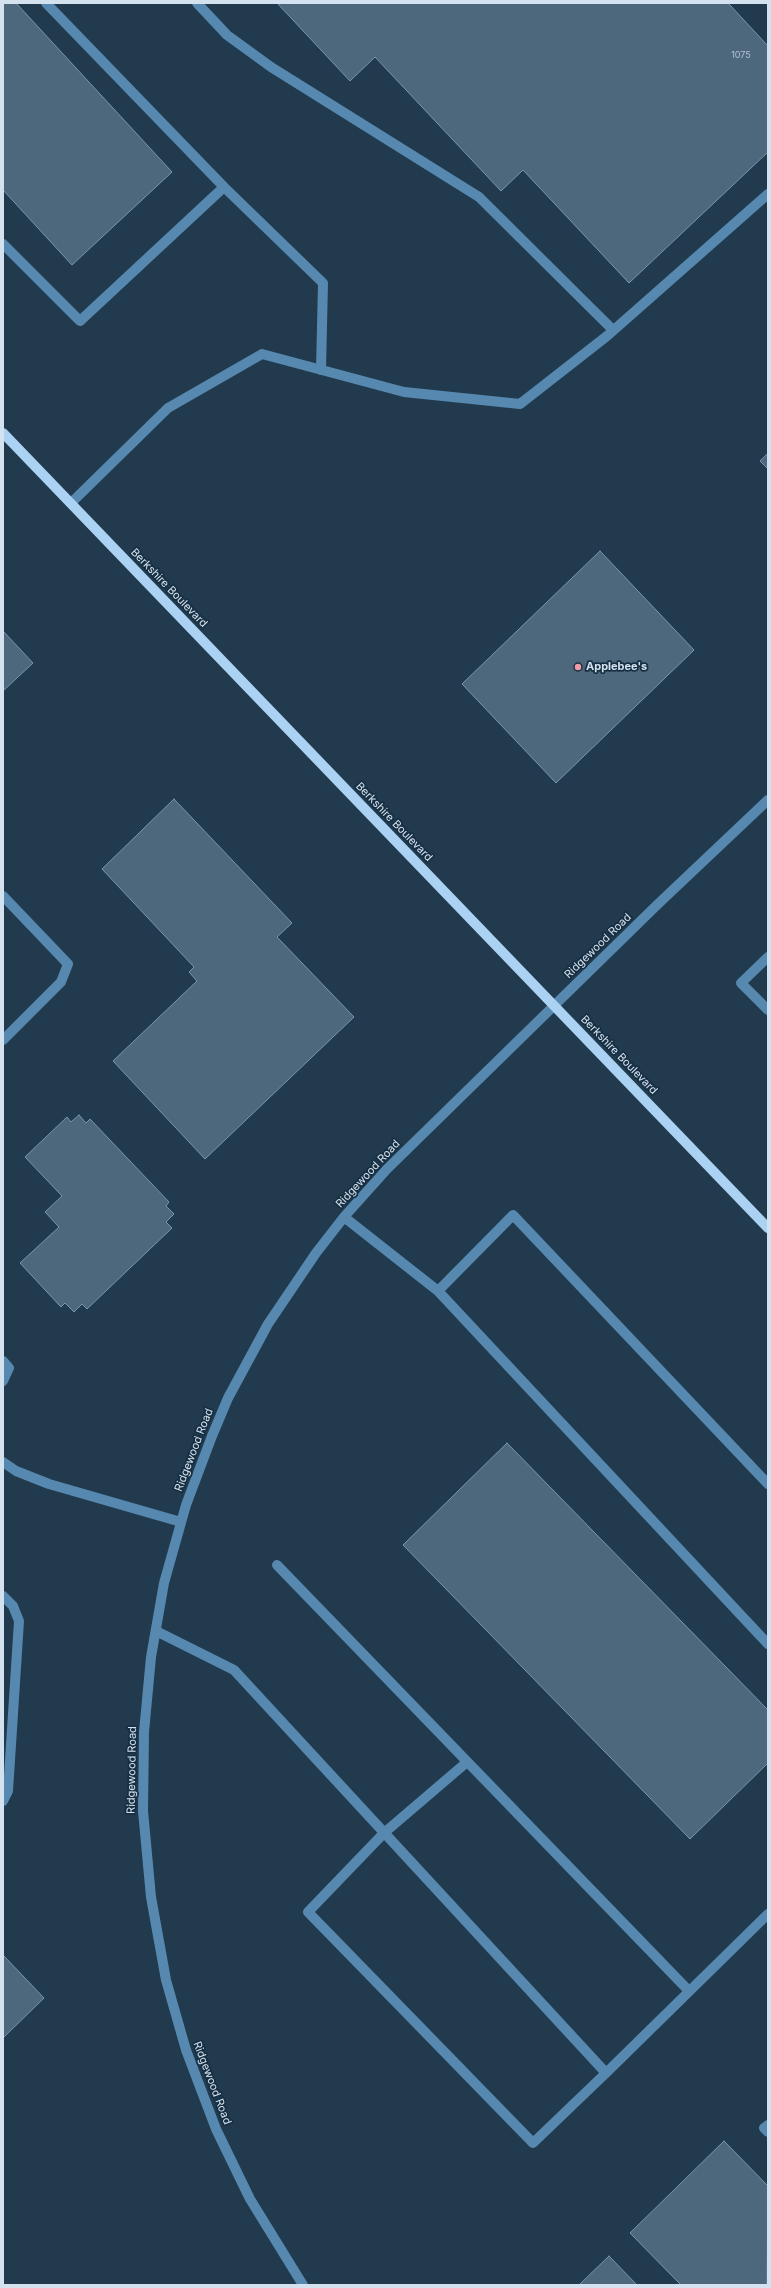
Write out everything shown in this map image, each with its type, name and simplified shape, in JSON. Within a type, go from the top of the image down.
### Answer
[{"type":"main road","name":"Berkshire Boulevard","points":[[3,433],[768,1228]]},
{"type":"street","points":[[46,3],[224,186],[323,282],[321,370]]},
{"type":"street","points":[[197,3],[227,35],[271,67],[479,197],[613,330]]},
{"type":"street","points":[[3,244],[80,321],[224,186]]},
{"type":"street","points":[[71,503],[168,408],[262,354],[404,392],[520,404],[613,330],[768,194]]},
{"type":"street","name":"Ridgewood Road","points":[[304,2285],[250,2199],[216,2129],[186,2050],[166,1980],[151,1898],[143,1811],[144,1732],[151,1657],[164,1583],[181,1522],[212,1436],[232,1392],[268,1324],[316,1253],[344,1217],[387,1169],[768,800]]},
{"type":"street","points":[[3,896],[68,964],[61,982],[5,1034]]},
{"type":"street","points":[[768,957],[741,983],[768,1010]]},
{"type":"street","points":[[438,1291],[513,1215],[768,1484]]},
{"type":"street","points":[[344,1217],[438,1291],[768,1644]]},
{"type":"street","points":[[3,1361],[9,1368],[3,1381]]},
{"type":"street","points":[[3,1462],[16,1471],[49,1484],[181,1522]]},
{"type":"street","points":[[277,1565],[689,1991]]},
{"type":"street","points":[[3,1596],[13,1606],[18,1621],[6,1750],[8,1791],[3,1801]]},
{"type":"street","points":[[156,1631],[234,1670],[606,2073]]},
{"type":"street","points":[[467,1762],[384,1833],[308,1912],[533,2143],[768,1914]]},
{"type":"street","points":[[768,2125],[764,2128],[768,2132]]},
{"type":"building","points":[[3,3],[16,3],[172,172],[72,265],[3,190]]},
{"type":"building","points":[[277,3],[728,3],[768,46],[768,152],[629,283],[523,170],[501,191],[375,57],[350,81]]},
{"type":"building","points":[[768,453],[768,469],[760,461]]},
{"type":"building","name":"Applebee's","points":[[600,551],[694,650],[556,783],[462,684]]},
{"type":"building","points":[[3,631],[33,663],[3,691]]},
{"type":"building","points":[[174,799],[292,923],[277,937],[354,1017],[205,1159],[113,1061],[197,981],[189,972],[194,967],[102,869]]},
{"type":"building","points":[[79,1115],[86,1123],[90,1119],[169,1202],[166,1206],[174,1214],[166,1222],[172,1228],[87,1309],[82,1304],[74,1312],[65,1303],[61,1307],[20,1263],[59,1227],[45,1212],[62,1196],[25,1157],[67,1117],[71,1122]]},
{"type":"building","points":[[507,1443],[768,1710],[768,1763],[690,1839],[403,1545]]},
{"type":"building","points":[[3,1955],[44,1998],[3,2038]]},
{"type":"building","points":[[724,2141],[768,2186],[767,2285],[681,2285],[630,2233]]},
{"type":"building","points":[[609,2256],[637,2285],[579,2285]]},
{"type":"place","name":"Applebee's","points":[[578,667]]}]
